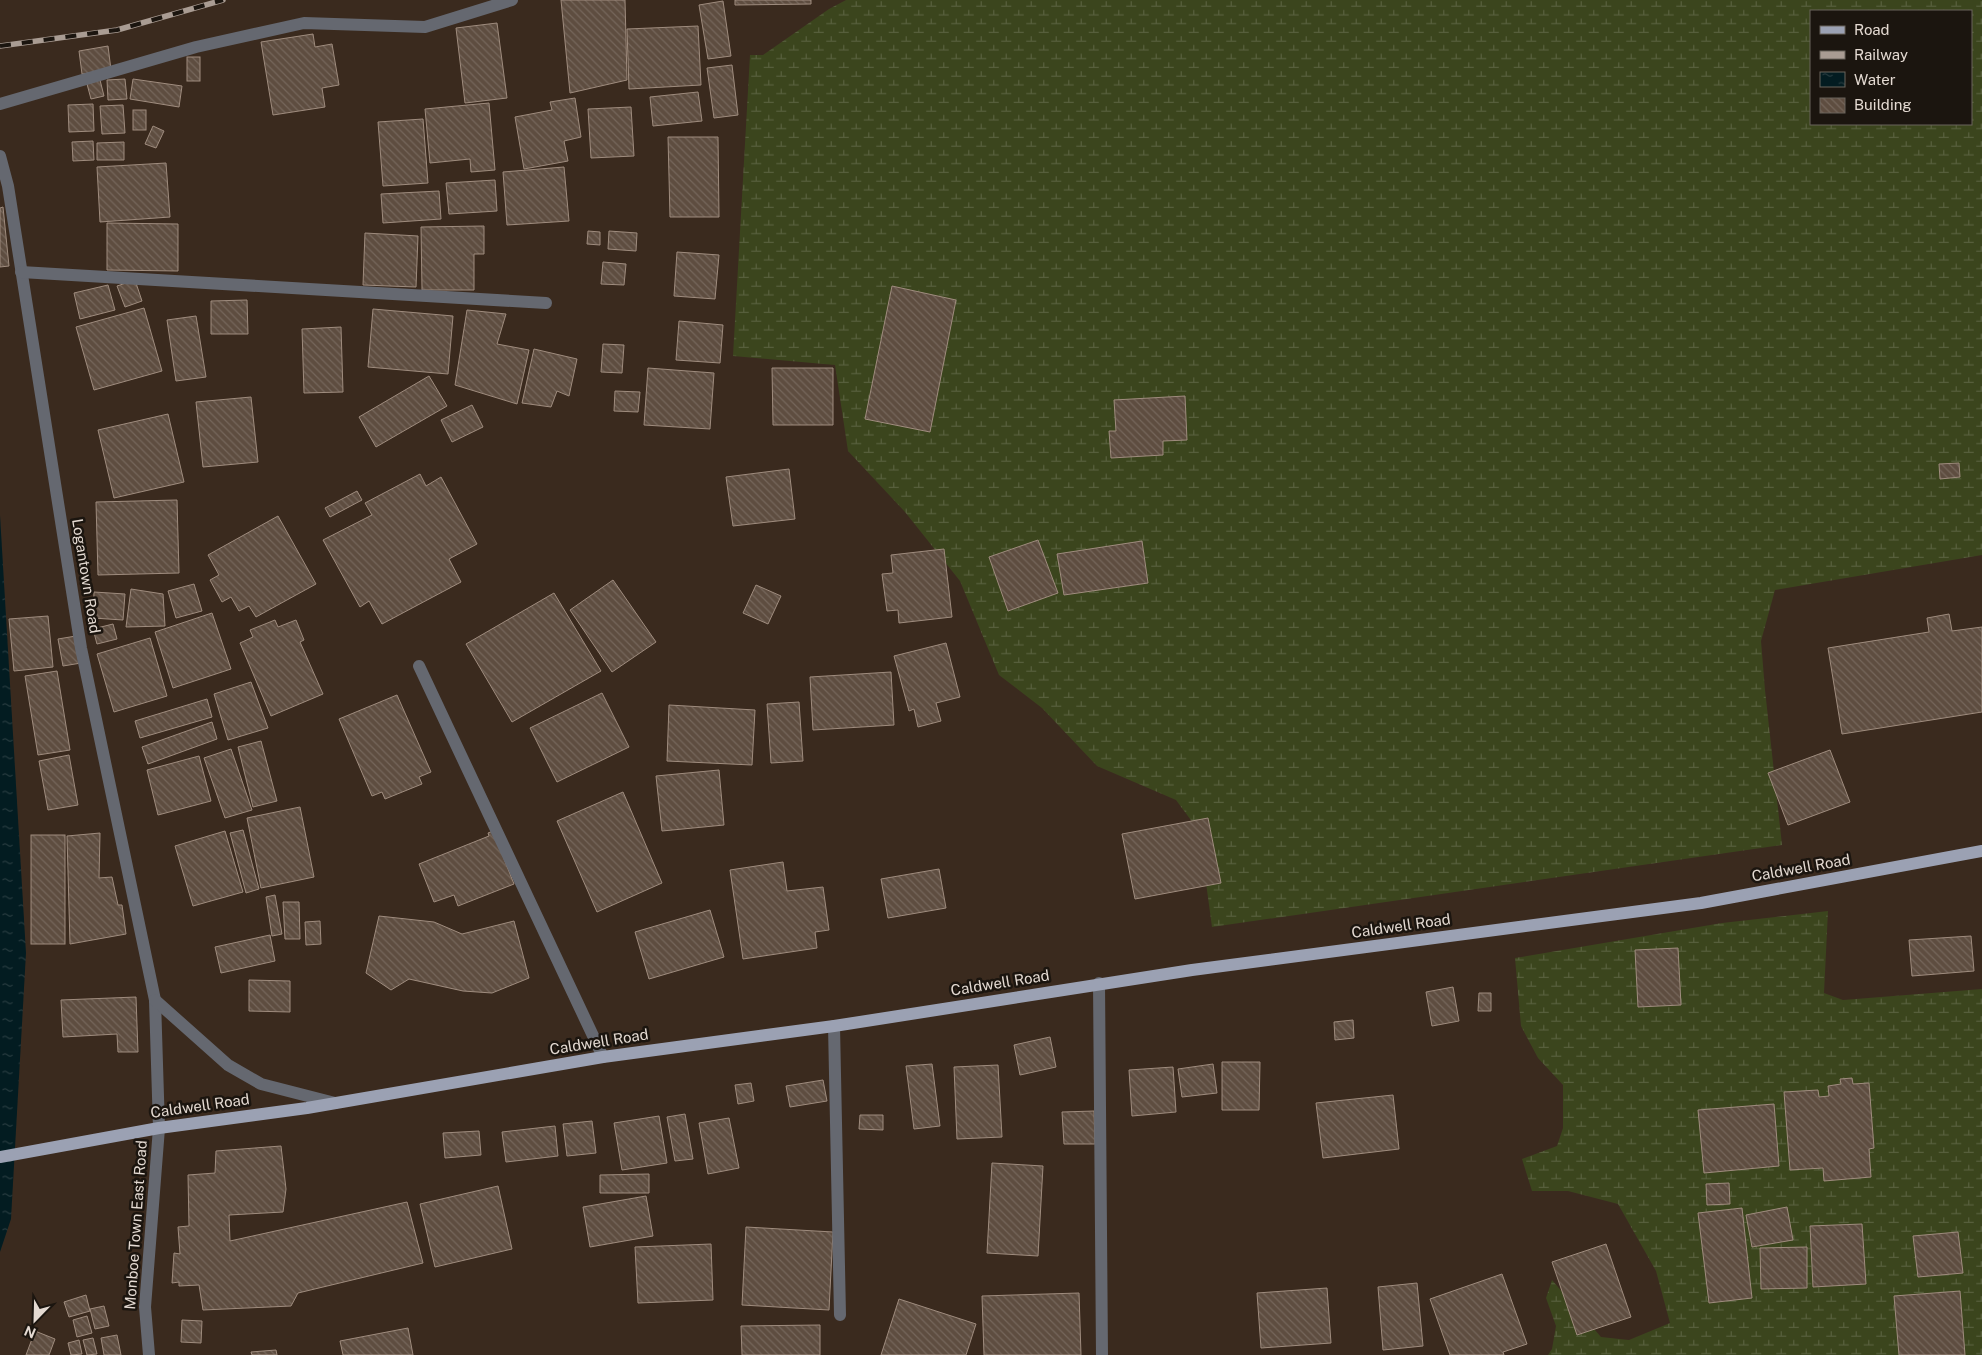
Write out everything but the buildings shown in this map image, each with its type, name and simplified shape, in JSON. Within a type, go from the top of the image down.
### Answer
[{"type":"main road","name":"Caldwell Road","points":[[0,1157],[159,1128],[335,1103],[603,1057],[834,1026],[1099,983],[1702,902],[1982,851]]},
{"type":"street","points":[[0,104],[196,47],[304,23],[425,27],[512,0]]},
{"type":"street","name":"Logantown Road","points":[[0,156],[8,186],[81,648],[155,1000],[159,1128]]},
{"type":"street","points":[[21,272],[546,303]]},
{"type":"street","points":[[419,666],[603,1057]]},
{"type":"street","points":[[1099,983],[1102,1355]]},
{"type":"street","points":[[155,1000],[228,1065],[262,1084],[335,1103]]},
{"type":"street","points":[[834,1026],[840,1315]]},
{"type":"street","name":"Monboe Town East Road","points":[[149,1355],[145,1306],[159,1128]]},
{"type":"green space","points":[[846,0],[1982,0],[1982,555],[1775,590],[1761,641],[1782,845],[1212,927],[1199,831],[1176,800],[1097,766],[1042,708],[999,675],[960,581],[905,512],[848,451],[835,365],[733,356],[750,55],[763,55],[829,9]]},
{"type":"green space","points":[[1828,911],[1824,993],[1843,1000],[1982,989],[1982,1355],[1548,1355],[1552,1349],[1556,1326],[1546,1298],[1552,1280],[1601,1337],[1629,1340],[1670,1323],[1656,1271],[1618,1204],[1568,1191],[1532,1191],[1522,1159],[1557,1146],[1563,1128],[1563,1085],[1538,1058],[1521,1026],[1515,958],[1722,923]]},
{"type":"water","points":[[0,515],[26,953],[11,1219],[0,1252]]},
{"type":"railway","points":[[0,46],[117,30],[223,0]]}]
